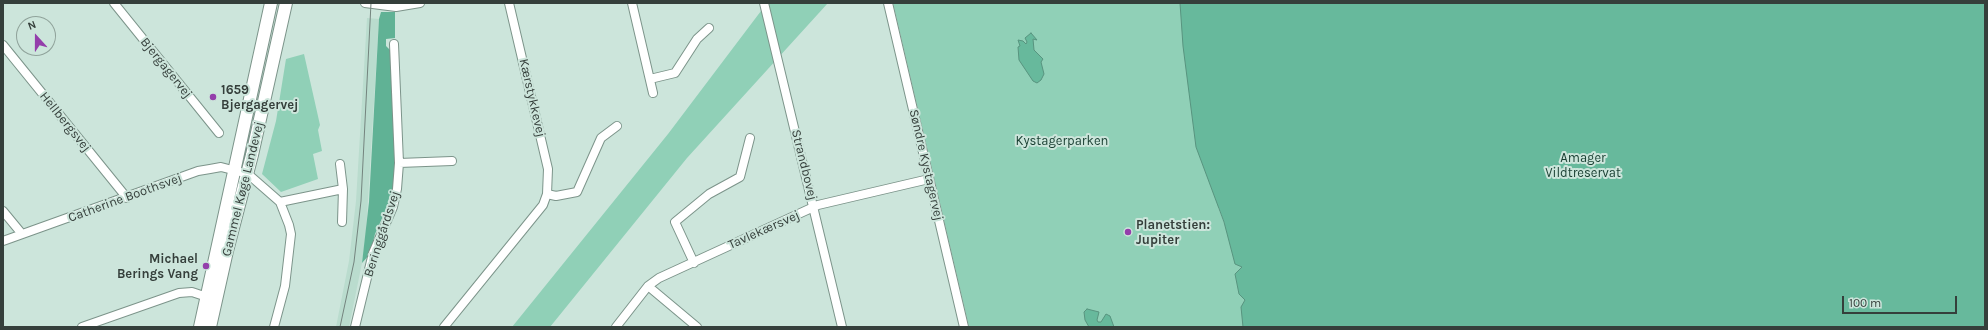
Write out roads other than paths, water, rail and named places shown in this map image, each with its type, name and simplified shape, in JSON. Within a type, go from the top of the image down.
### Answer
[{"type":"main road","name":"Gammel Køge Landevej","points":[[200,327],[271,3]]},
{"type":"main road","name":"Gammel Køge Landevej","points":[[210,327],[227,251],[248,174],[286,3]]},
{"type":"street","name":"Bjergagervej","points":[[114,3],[219,133]]},
{"type":"street","points":[[365,3],[381,6],[414,4]]},
{"type":"street","name":"Kærstykkevej","points":[[444,327],[543,205],[547,194],[548,168],[509,3]]},
{"type":"street","points":[[632,3],[653,92]]},
{"type":"street","name":"Strandbovej","points":[[764,3],[842,327]]},
{"type":"street","name":"Søndre Kystagervej","points":[[888,3],[964,327]]},
{"type":"street","points":[[650,79],[675,73],[697,39],[709,28]]},
{"type":"street","name":"Beringgårdsvej","points":[[355,327],[373,253],[393,207],[397,189],[399,164],[394,44]]},
{"type":"street","name":"Hellbergsvej","points":[[3,45],[126,198]]},
{"type":"street","points":[[547,194],[556,196],[577,192],[601,138],[617,126]]},
{"type":"street","points":[[694,263],[675,222],[709,194],[740,177],[750,138]]},
{"type":"street","points":[[399,164],[452,161]]},
{"type":"street","points":[[340,164],[343,188],[342,222]]},
{"type":"street","name":"Catherine Boothsvej","points":[[3,241],[198,171],[221,167],[248,174]]},
{"type":"street","points":[[248,174],[280,202],[291,234],[285,286],[274,327]]},
{"type":"street","name":"Tavlekærsvej","points":[[616,327],[648,286],[658,278],[694,263],[814,206],[929,179]]},
{"type":"street","points":[[280,202],[343,188]]},
{"type":"street","points":[[3,211],[22,234]]},
{"type":"street","points":[[648,286],[697,327]]},
{"type":"street","points":[[82,327],[179,293],[192,292],[207,297]]},
{"type":"tram line","points":[[340,327],[354,262],[361,201],[371,3]]},
{"type":"place","name":"1659 Bjergagervej","points":[[213,97]]},
{"type":"place","name":"Planetstien: Jupiter","points":[[1128,232]]},
{"type":"place","name":"Michael Berings Vang","points":[[206,266]]},
{"type":"park label","name":"Kystagerparken","points":[[1062,141]]},
{"type":"park label","name":"Amager Vildtreservat","points":[[1583,166]]}]
